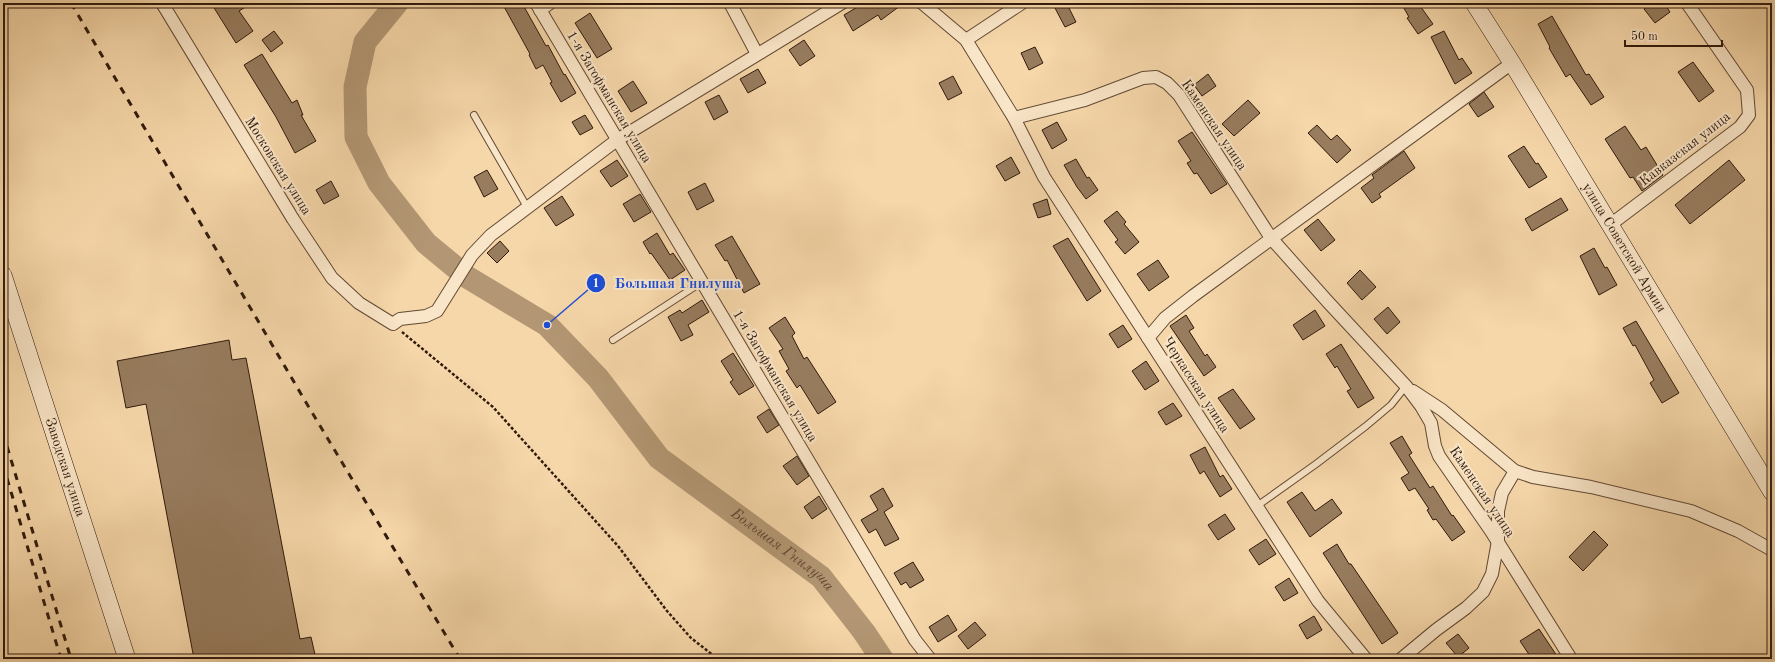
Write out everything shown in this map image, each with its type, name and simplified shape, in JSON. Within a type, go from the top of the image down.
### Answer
[{"type":"main road","name":"улица Советской Армии","points":[[1474,3],[1512,63],[1772,492]]},
{"type":"main road","name":"Заводская улица","points":[[3,275],[127,659]]},
{"type":"street","name":"Московская улица","points":[[162,3],[289,213],[332,278],[359,304],[392,324]]},
{"type":"street","points":[[730,3],[757,54]]},
{"type":"street","points":[[392,324],[400,318],[426,316],[437,311],[478,247],[527,207],[617,140],[842,3]]},
{"type":"street","name":"Черкасская улица","points":[[922,3],[966,40],[1014,118],[1044,177],[1148,338],[1318,601],[1366,659]]},
{"type":"street","points":[[966,40],[1022,3]]},
{"type":"street","name":"Кавказская улица","points":[[1610,225],[1740,127],[1749,115],[1747,90],[1687,3]]},
{"type":"street","name":"1-я Загофманская улица","points":[[542,5],[617,140],[915,640],[930,659]]},
{"type":"street","points":[[1148,338],[1165,318],[1271,238],[1512,63]]},
{"type":"street","name":"Каменская улица","points":[[1014,118],[1085,100],[1144,78],[1156,77],[1167,83],[1179,96],[1271,238],[1406,386],[1421,406],[1431,423],[1435,446],[1439,456],[1498,541],[1571,659]]},
{"type":"street","points":[[1406,386],[1442,410],[1516,471],[1533,477],[1590,488],[1691,511],[1738,531],[1772,550]]},
{"type":"street","points":[[1402,659],[1436,630],[1466,608],[1483,592],[1492,574],[1498,541],[1498,511],[1502,494],[1516,471]]},
{"type":"lane","points":[[474,115],[527,207]]},
{"type":"lane","points":[[613,340],[702,282]]},
{"type":"lane","points":[[1257,506],[1316,464],[1391,406],[1406,386]]},
{"type":"path","points":[[392,324],[493,407],[618,546],[667,611],[691,638],[718,659]]},
{"type":"building","points":[[211,3],[252,3],[239,11],[253,31],[236,43]]},
{"type":"building","points":[[502,3],[522,3],[546,46],[548,45],[564,75],[565,74],[576,93],[561,102],[550,83],[552,82],[543,65],[536,69],[529,55],[530,54]]},
{"type":"building","points":[[864,3],[904,3],[881,20],[878,15],[853,31],[844,15]]},
{"type":"building","points":[[1401,3],[1418,3],[1433,24],[1418,34],[1407,18],[1409,17]]},
{"type":"building","points":[[1652,3],[1664,3],[1670,12],[1655,23],[1644,9]]},
{"type":"building","points":[[1067,4],[1076,22],[1065,27],[1055,8]]},
{"type":"building","points":[[590,13],[612,49],[597,58],[575,23]]},
{"type":"building","points":[[1552,16],[1586,75],[1589,74],[1604,97],[1591,105],[1570,74],[1566,77],[1549,48],[1550,47],[1538,24]]},
{"type":"building","points":[[274,31],[283,43],[271,52],[262,40]]},
{"type":"building","points":[[1444,31],[1459,60],[1462,58],[1472,73],[1455,84],[1431,37]]},
{"type":"building","points":[[804,40],[815,56],[800,66],[789,50]]},
{"type":"building","points":[[1035,47],[1043,63],[1029,70],[1021,53]]},
{"type":"building","points":[[262,54],[292,103],[297,100],[303,115],[301,115],[316,141],[295,153],[276,117],[244,65]]},
{"type":"building","points":[[1693,62],[1714,91],[1699,102],[1678,72]]},
{"type":"building","points":[[758,69],[766,83],[748,93],[740,79]]},
{"type":"building","points":[[1208,74],[1216,86],[1202,96],[1194,85]]},
{"type":"building","points":[[953,76],[962,93],[948,100],[939,83]]},
{"type":"building","points":[[633,81],[647,103],[631,112],[618,91]]},
{"type":"building","points":[[1484,92],[1494,107],[1478,117],[1469,104]]},
{"type":"building","points":[[719,95],[728,112],[714,120],[705,102]]},
{"type":"building","points":[[1248,100],[1260,113],[1234,136],[1222,124]]},
{"type":"building","points":[[585,115],[593,128],[580,135],[572,122]]},
{"type":"building","points":[[1057,122],[1067,140],[1052,149],[1042,130]]},
{"type":"building","points":[[1317,125],[1331,140],[1337,135],[1351,150],[1337,163],[1308,133]]},
{"type":"building","points":[[1625,126],[1641,150],[1646,147],[1663,175],[1642,191],[1633,177],[1630,178],[1605,139]]},
{"type":"building","points":[[1192,132],[1227,184],[1211,194],[1197,173],[1194,174],[1187,163],[1191,161],[1178,141]]},
{"type":"building","points":[[1524,146],[1547,177],[1529,188],[1508,156]]},
{"type":"building","points":[[1404,151],[1415,168],[1379,194],[1381,197],[1372,203],[1361,188],[1374,178],[1372,175]]},
{"type":"building","points":[[1011,157],[1020,173],[1005,181],[996,166]]},
{"type":"building","points":[[1076,159],[1087,178],[1089,177],[1098,190],[1086,199],[1064,165]]},
{"type":"building","points":[[617,160],[628,176],[611,187],[600,171]]},
{"type":"building","points":[[1729,160],[1745,180],[1690,224],[1675,205]]},
{"type":"building","points":[[487,170],[498,189],[484,197],[474,177]]},
{"type":"building","points":[[331,181],[339,196],[324,204],[316,190]]},
{"type":"building","points":[[705,183],[714,201],[697,210],[688,192]]},
{"type":"building","points":[[640,194],[651,212],[634,222],[623,204]]},
{"type":"building","points":[[562,196],[574,215],[556,226],[544,208]]},
{"type":"building","points":[[1561,198],[1568,210],[1532,231],[1525,219]]},
{"type":"building","points":[[1047,199],[1051,214],[1038,218],[1033,204]]},
{"type":"building","points":[[1117,211],[1126,222],[1124,224],[1139,242],[1125,254],[1115,242],[1118,240],[1104,221]]},
{"type":"building","points":[[1318,219],[1335,240],[1321,251],[1304,230]]},
{"type":"building","points":[[657,233],[670,255],[673,253],[685,270],[670,280],[651,253],[650,254],[643,242]]},
{"type":"building","points":[[732,236],[760,284],[744,293],[727,260],[725,261],[715,245]]},
{"type":"building","points":[[1068,238],[1101,291],[1087,301],[1053,246]]},
{"type":"building","points":[[500,241],[509,251],[497,263],[487,253]]},
{"type":"building","points":[[1594,248],[1605,268],[1607,267],[1617,285],[1599,295],[1580,256]]},
{"type":"building","points":[[1158,260],[1169,277],[1149,291],[1137,274]]},
{"type":"building","points":[[1360,270],[1376,287],[1362,300],[1347,283]]},
{"type":"building","points":[[702,300],[709,312],[688,325],[693,335],[681,341],[668,317],[680,310],[682,313]]},
{"type":"building","points":[[1388,307],[1400,322],[1387,334],[1374,319]]},
{"type":"building","points":[[1315,310],[1325,326],[1303,340],[1293,325]]},
{"type":"building","points":[[1186,315],[1194,328],[1189,331],[1205,356],[1207,354],[1216,367],[1204,376],[1170,326]]},
{"type":"building","points":[[785,317],[795,333],[792,336],[804,359],[807,357],[836,402],[818,414],[800,385],[797,388],[786,371],[789,369],[779,351],[783,349],[769,328]]},
{"type":"building","points":[[1636,321],[1679,393],[1662,403],[1650,383],[1654,380],[1635,345],[1633,346],[1623,328]]},
{"type":"building","points":[[1123,325],[1132,339],[1118,348],[1109,334]]},
{"type":"building","points":[[229,340],[232,360],[246,358],[300,639],[311,637],[316,659],[194,659],[146,404],[126,408],[117,361]]},
{"type":"building","points":[[1341,344],[1374,398],[1358,408],[1347,391],[1351,389],[1337,366],[1335,368],[1326,354]]},
{"type":"building","points":[[733,353],[754,386],[739,395],[730,382],[733,380],[721,361]]},
{"type":"building","points":[[1146,361],[1159,381],[1145,390],[1132,371]]},
{"type":"building","points":[[1233,389],[1255,419],[1240,429],[1218,398]]},
{"type":"building","points":[[1173,403],[1182,416],[1166,425],[1158,412]]},
{"type":"building","points":[[769,409],[779,425],[767,433],[757,417]]},
{"type":"building","points":[[1402,436],[1412,453],[1409,455],[1430,488],[1433,486],[1452,516],[1453,515],[1465,532],[1452,541],[1436,519],[1433,520],[1427,510],[1429,509],[1415,488],[1409,491],[1401,478],[1409,473],[1390,443]]},
{"type":"building","points":[[1205,447],[1220,477],[1223,475],[1232,489],[1220,497],[1204,471],[1200,474],[1190,455]]},
{"type":"building","points":[[797,456],[809,476],[797,485],[783,466]]},
{"type":"building","points":[[883,488],[893,506],[884,512],[899,539],[885,546],[876,529],[869,533],[861,520],[878,510],[870,496]]},
{"type":"building","points":[[1302,492],[1315,511],[1332,499],[1342,513],[1310,537],[1287,502]]},
{"type":"building","points":[[819,496],[827,509],[812,519],[804,507]]},
{"type":"building","points":[[1225,514],[1235,529],[1218,540],[1208,525]]},
{"type":"building","points":[[1594,531],[1608,545],[1583,571],[1569,557]]},
{"type":"building","points":[[1266,539],[1276,554],[1259,565],[1249,550]]},
{"type":"building","points":[[1337,544],[1349,564],[1351,564],[1398,633],[1382,644],[1323,553]]},
{"type":"building","points":[[913,562],[924,580],[910,588],[906,582],[901,585],[894,573]]},
{"type":"building","points":[[1289,578],[1298,593],[1284,601],[1275,587]]},
{"type":"building","points":[[948,615],[957,630],[938,642],[929,627]]},
{"type":"building","points":[[1314,616],[1322,630],[1307,639],[1299,625]]},
{"type":"building","points":[[975,622],[986,635],[968,649],[958,636]]},
{"type":"building","points":[[1539,629],[1559,659],[1532,659],[1520,641]]},
{"type":"building","points":[[1458,634],[1469,648],[1458,657],[1446,643]]},
{"type":"waterway","name":"Большая Гнилуша","points":[[397,3],[365,42],[355,87],[356,137],[379,183],[426,243],[467,277],[547,325],[598,378],[659,458],[821,577],[864,632],[882,659]]},
{"type":"railway","points":[[71,3],[304,399],[460,659]]},
{"type":"railway","points":[[3,433],[71,659]]},
{"type":"railway","points":[[3,465],[61,659]]},
{"type":"place","name":"Большая Гнилуша","points":[[547,325]]}]
